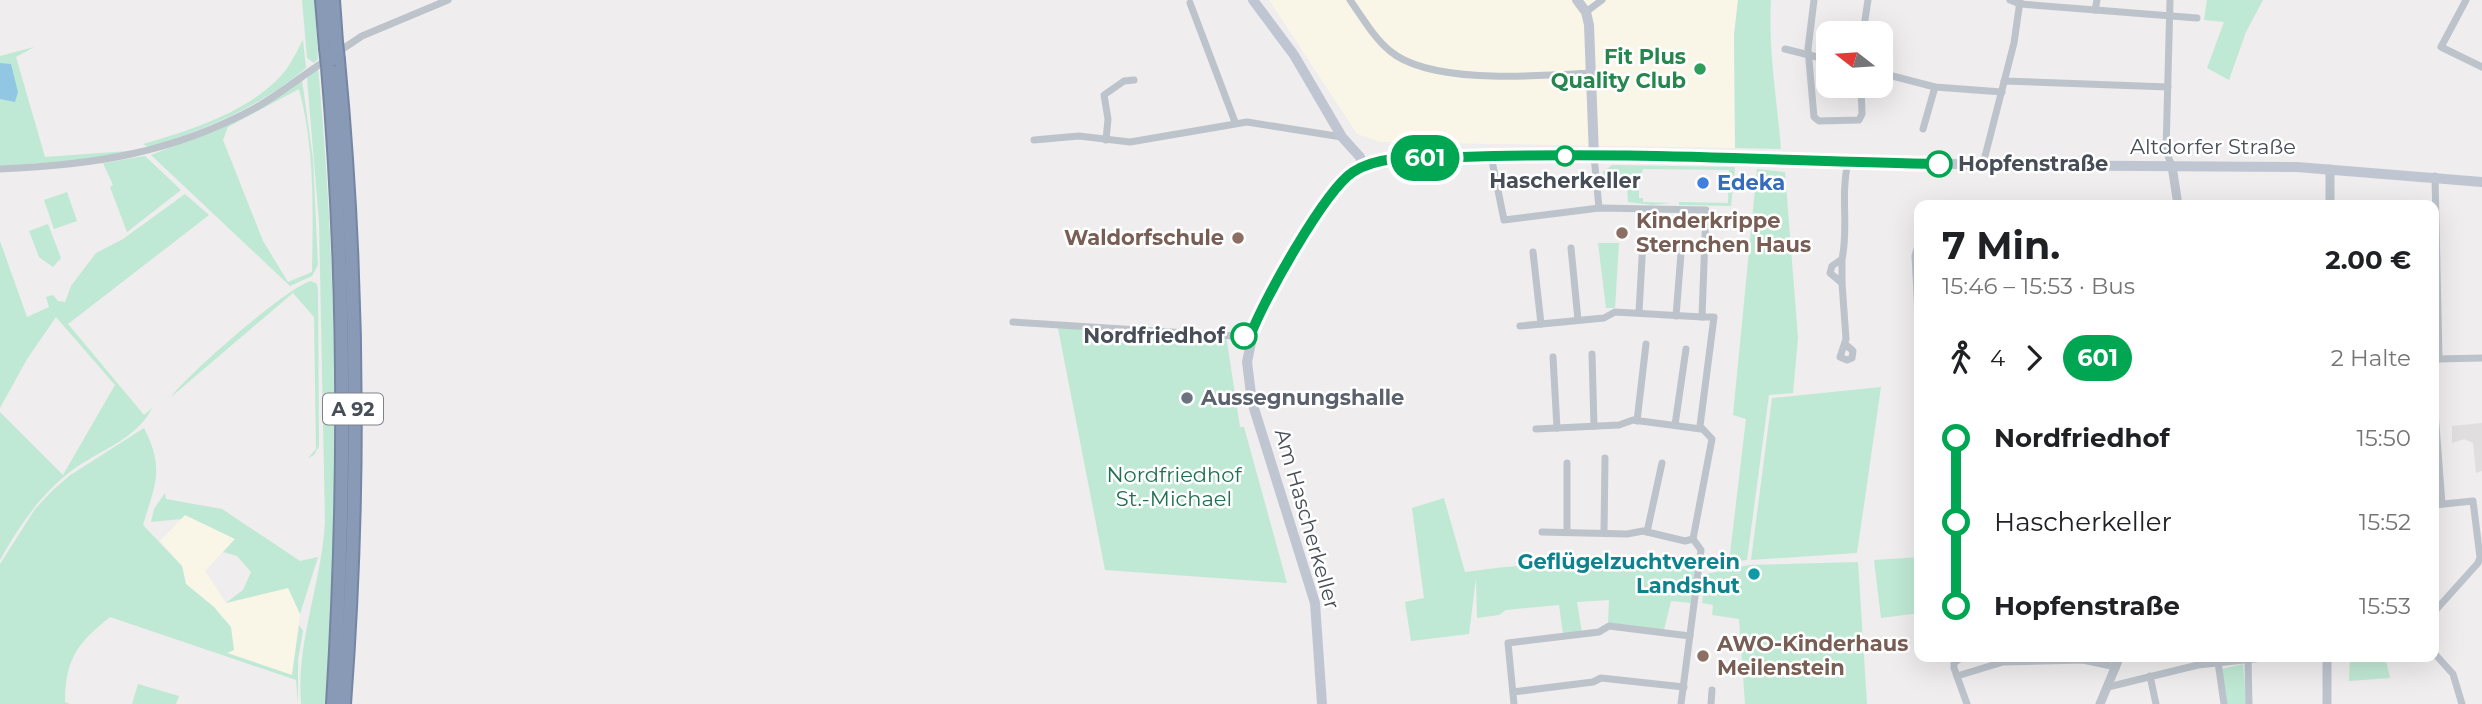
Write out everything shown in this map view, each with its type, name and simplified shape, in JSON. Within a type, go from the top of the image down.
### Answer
[{"type":"highway","name":"A 92","points":[[324,2],[347,175],[353,332],[353,489],[344,704]]},
{"type":"highway","name":"A 92","points":[[333,64],[341,334],[342,491],[333,704]]},
{"type":"main road","points":[[1253,0],[1294,55],[1344,140],[1362,162],[1486,156]]},
{"type":"main road","points":[[1577,0],[1586,12],[1594,156]]},
{"type":"main road","points":[[1344,140],[1353,172]]},
{"type":"main road","name":"Altdorfer Straße","points":[[1486,156],[2330,169],[2482,182]]},
{"type":"main road","name":"Am Hascherkeller","points":[[1322,704],[1315,603],[1252,402],[1247,371],[1250,337],[1260,309],[1323,206],[1362,162]]},
{"type":"street","points":[[0,169],[112,160],[208,130],[275,96],[362,36],[448,0]]},
{"type":"street","points":[[1350,0],[1388,50],[1418,67],[1482,75],[1591,73]]},
{"type":"street","points":[[1586,12],[1602,0]]},
{"type":"street","points":[[1815,0],[1810,54],[1813,110],[1819,121],[1859,120],[1862,114],[1861,98]]},
{"type":"street","points":[[1865,21],[1868,0]]},
{"type":"street","points":[[2010,0],[2197,18]]},
{"type":"street","points":[[2095,10],[2097,0]]},
{"type":"street","points":[[2170,0],[2166,151],[2172,166],[2177,200]]},
{"type":"street","points":[[2466,0],[2441,47],[2482,67]]},
{"type":"street","points":[[1983,164],[2002,92],[2020,2]]},
{"type":"street","points":[[1190,3],[1235,122]]},
{"type":"street","points":[[1785,49],[1816,56]]},
{"type":"street","points":[[1894,76],[1934,87],[2002,92]]},
{"type":"street","points":[[1106,140],[1108,119],[1104,95],[1124,81],[1134,80]]},
{"type":"street","points":[[2004,81],[2168,87]]},
{"type":"street","points":[[1923,129],[1934,87]]},
{"type":"street","points":[[1034,140],[1079,136],[1130,142],[1235,122],[1290,127],[1344,140]]},
{"type":"street","points":[[1486,156],[1504,220],[1598,208],[1706,209],[1702,317]]},
{"type":"street","points":[[1594,156],[1598,208]]},
{"type":"street","points":[[1845,344],[1842,259],[1845,238],[1842,213],[1848,162]]},
{"type":"street","points":[[2330,169],[2330,200]]},
{"type":"street","points":[[2435,176],[2435,200]]},
{"type":"street","points":[[1639,312],[1643,241]]},
{"type":"street","points":[[1676,316],[1682,241]]},
{"type":"street","points":[[1571,247],[1578,320]]},
{"type":"street","points":[[1533,252],[1541,324]]},
{"type":"street","points":[[1842,259],[1832,266],[1830,273],[1842,283]]},
{"type":"street","points":[[1520,326],[1604,318],[1615,313],[1714,317],[1701,429]]},
{"type":"street","points":[[1013,322],[1250,337]]},
{"type":"street","points":[[1637,421],[1646,344]]},
{"type":"street","points":[[1675,425],[1686,349]]},
{"type":"street","points":[[1592,354],[1594,426]]},
{"type":"street","points":[[1553,357],[1557,428]]},
{"type":"street","points":[[2439,360],[2482,358]]},
{"type":"street","points":[[1536,429],[1637,421],[1709,432],[1712,439],[1693,539]]},
{"type":"street","points":[[1604,533],[1605,458]]},
{"type":"street","points":[[1567,463],[1567,532]]},
{"type":"street","points":[[1647,532],[1662,463]]},
{"type":"street","points":[[2439,504],[2473,501],[2480,557],[2439,606]]},
{"type":"street","points":[[1542,532],[1647,532],[1685,541],[1693,539]]},
{"type":"street","points":[[1681,704],[1702,550],[1693,539]]},
{"type":"street","points":[[1514,704],[1508,643],[1599,632],[1609,626],[1690,636]]},
{"type":"street","points":[[2439,659],[2453,674],[2462,704]]},
{"type":"street","points":[[1955,662],[1957,676],[1967,704]]},
{"type":"street","points":[[1957,676],[2012,662]]},
{"type":"street","points":[[2092,662],[2116,667]]},
{"type":"street","points":[[2100,704],[2118,662]]},
{"type":"street","points":[[2108,687],[2218,662],[2224,704]]},
{"type":"street","points":[[2248,662],[2249,704]]},
{"type":"street","points":[[2327,662],[2327,704]]},
{"type":"street","points":[[2150,676],[2156,704]]},
{"type":"street","points":[[1513,692],[1593,682],[1601,678],[1684,687]]},
{"type":"street","points":[[1711,704],[1712,690]]},
{"type":"shaded area","points":[[1269,0],[1738,0],[1734,35],[1735,148],[1380,142],[1357,134]]},
{"type":"shaded area","points":[[2482,423],[2482,471],[2476,473],[2473,443],[2464,439],[2452,443],[2452,426]]},
{"type":"shaded area","points":[[185,515],[235,539],[205,571],[226,603],[289,588],[300,614],[292,675],[226,652],[214,607],[186,584],[182,566],[160,541]]},
{"type":"green space","points":[[302,0],[315,0],[318,59],[314,63],[307,58]]},
{"type":"green space","points":[[1738,0],[1771,0],[1772,56],[1781,149],[1735,148],[1734,35]]},
{"type":"green space","points":[[2207,0],[2263,0],[2246,32],[2229,80],[2207,68],[2224,22],[2204,20]]},
{"type":"green space","points":[[303,40],[306,68],[270,95],[232,116],[192,133],[150,148],[143,144],[216,119],[251,100],[280,77]]},
{"type":"green space","points":[[34,47],[16,57],[45,157],[141,150],[99,159],[0,166],[0,56]]},
{"type":"green space","points":[[318,67],[333,305],[335,464],[331,624],[327,704],[301,704],[302,658],[325,521],[319,222],[307,78]]},
{"type":"green space","points":[[302,80],[313,159],[318,265],[312,276],[290,286],[151,155],[224,126]],"holes":[[[299,89],[312,180],[312,272],[288,282],[263,241],[223,140],[228,127]]]},
{"type":"green space","points":[[145,156],[181,190],[127,232],[110,187],[113,185],[103,163]]},
{"type":"green space","points":[[1612,165],[1735,167],[1731,206],[1679,205],[1679,202],[1728,203],[1729,170],[1643,169],[1639,174],[1639,198],[1643,198],[1643,202],[1671,203],[1652,205],[1628,202],[1627,187],[1606,186],[1603,172]]},
{"type":"green space","points":[[1757,169],[1785,172],[1798,338],[1793,393],[1769,395],[1747,560],[1729,562],[1746,419],[1733,415]]},
{"type":"green space","points":[[67,192],[77,221],[54,229],[44,200]]},
{"type":"green space","points":[[185,194],[209,215],[68,324],[144,415],[152,408],[137,428],[71,471],[50,490],[22,523],[0,560],[0,412],[63,475],[115,385],[56,317],[27,359],[0,408],[0,241],[27,317],[49,307],[46,297],[53,295],[58,301],[65,302],[71,286],[96,253],[123,239]]},
{"type":"green space","points":[[48,224],[61,258],[53,267],[39,257],[29,231]]},
{"type":"green space","points":[[1598,243],[1619,243],[1615,308],[1606,308]]},
{"type":"green space","points":[[311,281],[317,284],[318,291],[319,446],[314,455],[308,458],[316,449],[314,317],[293,293],[171,397],[238,333],[281,299]]},
{"type":"green space","name":"Nordfriedhof St.-Michael","points":[[1057,323],[1226,335],[1240,427],[1244,427],[1287,583],[1105,570]]},
{"type":"green space","points":[[1881,387],[1857,553],[1751,560],[1772,398]]},
{"type":"green space","points":[[144,428],[154,455],[156,476],[143,525],[182,566],[186,584],[214,607],[231,627],[234,650],[227,653],[292,675],[299,625],[303,631],[298,659],[298,704],[296,680],[110,617],[89,635],[75,654],[67,675],[65,702],[70,704],[0,704],[0,564],[35,509],[53,490],[69,476]]},
{"type":"green space","points":[[165,493],[166,499],[222,509],[300,561],[318,557],[300,614],[288,588],[226,603],[243,590],[251,572],[237,556],[223,552],[235,539],[185,515],[181,519],[151,522],[154,509]]},
{"type":"green space","points":[[1444,498],[1465,572],[1580,562],[1635,564],[1695,571],[1691,603],[1671,601],[1664,630],[1608,623],[1609,600],[1577,602],[1582,633],[1563,634],[1559,605],[1506,610],[1499,615],[1477,618],[1476,578],[1469,634],[1411,641],[1405,602],[1424,598],[1412,508]]},
{"type":"green space","points":[[1914,557],[1914,614],[1881,618],[1874,560]]},
{"type":"green space","points":[[1858,562],[1867,704],[1745,704],[1739,619],[1712,615],[1713,605],[1702,603],[1706,574],[1749,565]]},
{"type":"green space","points":[[2350,662],[2386,662],[2390,678],[2349,681]]},
{"type":"green space","points":[[2243,664],[2247,704],[2227,704],[2222,669]]},
{"type":"green space","points":[[138,684],[179,696],[176,704],[132,704]]},
{"type":"water","points":[[0,63],[11,64],[18,92],[15,102],[0,99]]},
{"type":"bus line","name":"601","points":[[1244,336],[1250,337],[1260,309],[1323,206],[1353,172],[1378,162],[1481,156],[1578,156],[1939,164]]},
{"type":"place","name":"Fit Plus Quality Club","points":[[1700,69]]},
{"type":"place","name":"Hascherkeller","points":[[1565,156]]},
{"type":"place","name":"Hopfenstraße","points":[[1939,164]]},
{"type":"place","name":"Edeka","points":[[1703,183]]},
{"type":"place","name":"Kinderkrippe Sternchen Haus","points":[[1622,233]]},
{"type":"place","name":"Waldorfschule","points":[[1238,238]]},
{"type":"place","name":"Nordfriedhof","points":[[1244,336]]},
{"type":"place","name":"Aussegnungshalle","points":[[1187,398]]},
{"type":"place","name":"Geflügelzuchtverein Landshut","points":[[1754,574]]},
{"type":"place","name":"AWO-Kinderhaus Meilenstein","points":[[1703,656]]}]
